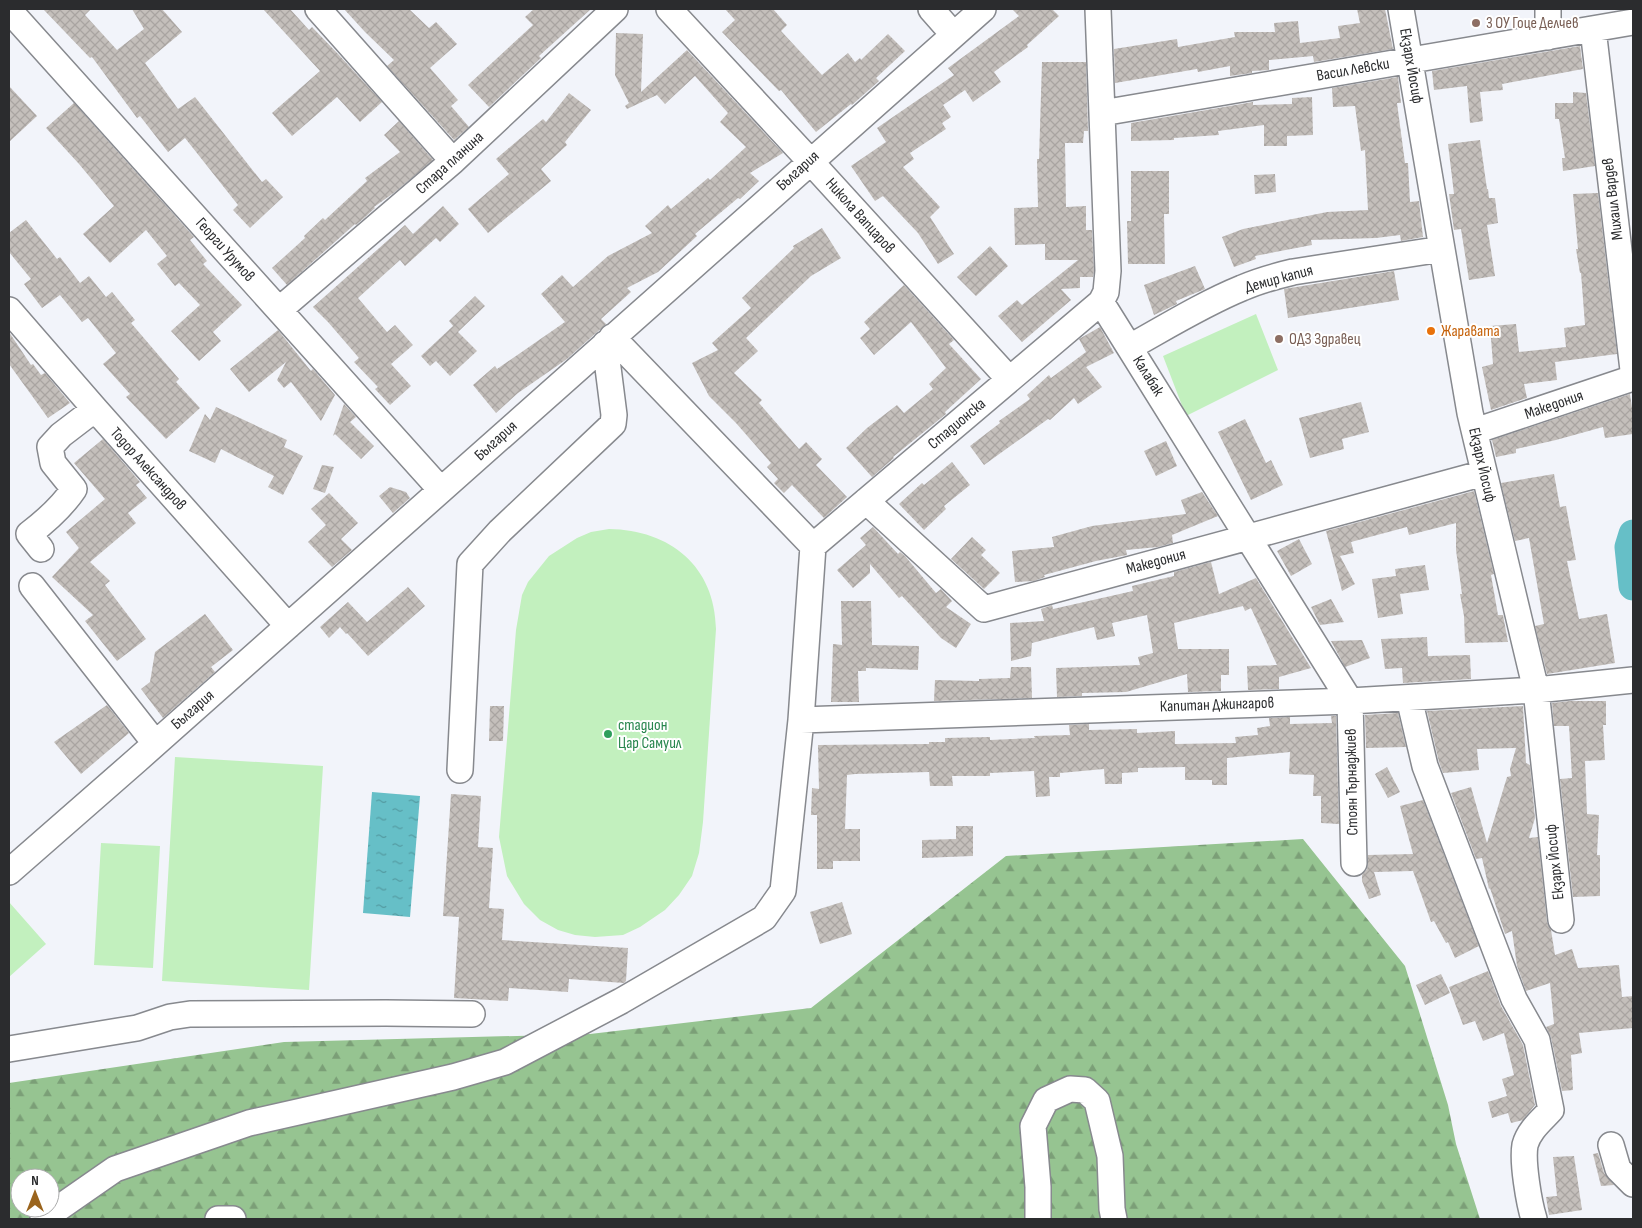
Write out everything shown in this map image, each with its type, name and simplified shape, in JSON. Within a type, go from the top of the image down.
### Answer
[{"type":"street","points":[[318,9],[453,161]]},
{"type":"street","name":"Стара планина","points":[[279,310],[453,161],[615,9]]},
{"type":"street","name":"Никола Вапцаров","points":[[669,9],[1009,380]]},
{"type":"street","points":[[931,9],[953,34]]},
{"type":"street","name":"България","points":[[9,872],[983,9]]},
{"type":"street","points":[[1098,9],[1108,272],[1106,292],[1101,302]]},
{"type":"street","name":"Екзарх Йосиф","points":[[1401,9],[1474,432],[1536,690],[1561,920]]},
{"type":"street","points":[[1548,9],[1548,36]]},
{"type":"street","name":"Георги Урумов","points":[[9,10],[441,490]]},
{"type":"street","name":"Васил Левски","points":[[1102,113],[1633,22]]},
{"type":"street","name":"Михаил Вардев","points":[[1593,29],[1633,370]]},
{"type":"street","name":"Демир капия","points":[[1130,347],[1214,301],[1241,288],[1271,278],[1293,272],[1442,249]]},
{"type":"street","name":"Калабак","points":[[1101,302],[1350,701]]},
{"type":"street","name":"Стадионска","points":[[813,546],[1101,302]]},
{"type":"street","name":"Тодор Александров","points":[[9,310],[94,409],[288,626]]},
{"type":"street","points":[[43,1219],[115,1169],[249,1123],[453,1077],[505,1062],[622,1001],[764,918],[783,891],[801,720],[813,546],[609,340]]},
{"type":"street","points":[[460,770],[470,564],[500,531],[613,424],[609,340]]},
{"type":"street","name":"Македония","points":[[1474,432],[1633,378]]},
{"type":"street","points":[[41,550],[29,534],[66,500],[74,489],[53,463],[50,447],[94,409]]},
{"type":"street","name":"Македония","points":[[866,501],[984,609],[1484,473]]},
{"type":"street","points":[[32,586],[155,743]]},
{"type":"street","name":"Капитан Джингаров","points":[[801,720],[1350,701],[1536,690],[1633,680]]},
{"type":"street","points":[[1409,698],[1425,766],[1514,999],[1537,1040],[1551,1110],[1532,1130],[1526,1144],[1525,1167],[1534,1219]]},
{"type":"street","name":"Стоян Търнаджиев","points":[[1350,701],[1354,863]]},
{"type":"street","points":[[9,1049],[137,1028],[170,1017],[190,1014],[472,1014]]},
{"type":"street","points":[[1038,1219],[1038,1187],[1033,1126],[1046,1100],[1070,1089],[1085,1090],[1097,1101],[1110,1156],[1114,1219]]},
{"type":"street","points":[[1611,1145],[1618,1169],[1633,1184]]},
{"type":"street","points":[[218,1219],[232,1219]]},
{"type":"green space","points":[[1256,314],[1278,370],[1186,416],[1163,356]]},
{"type":"green space","name":"стадион Цар Самуил","points":[[609,529],[631,531],[651,536],[669,544],[685,556],[698,570],[707,587],[714,607],[716,629],[703,822],[699,853],[692,876],[679,895],[665,910],[640,927],[623,935],[595,937],[575,935],[558,930],[540,920],[524,904],[507,876],[499,837],[516,630],[522,595],[528,582],[549,556],[577,538],[591,532]]},
{"type":"green space","points":[[175,757],[323,766],[309,990],[162,981]]},
{"type":"green space","points":[[1303,839],[1405,966],[1448,1105],[1456,1144],[1480,1219],[9,1219],[9,1083],[284,1042],[590,1034],[811,1008],[1006,856]]},
{"type":"green space","points":[[101,843],[160,846],[153,968],[94,965]]},
{"type":"green space","points":[[9,902],[46,944],[9,977]]},
{"type":"water","points":[[372,792],[420,796],[410,917],[363,913]]},
{"type":"building","points":[[43,9],[91,9],[85,15],[117,50],[144,29],[132,9],[162,9],[182,32],[145,63],[178,109],[195,97],[262,182],[266,179],[283,197],[250,228],[233,210],[238,205],[185,138],[168,152],[140,116],[137,118],[92,57],[90,58]]},
{"type":"building","points":[[263,9],[290,9],[309,30],[312,27],[382,102],[360,122],[337,97],[292,136],[272,113],[320,71]]},
{"type":"building","points":[[344,9],[409,9],[429,28],[436,22],[457,44],[430,68],[458,100],[451,106],[469,127],[454,140],[387,66],[394,60]]},
{"type":"building","points":[[534,9],[591,9],[539,56],[541,58],[489,107],[468,85],[533,25],[525,17]]},
{"type":"building","points":[[725,9],[773,9],[787,25],[781,31],[822,75],[848,53],[855,62],[860,58],[861,60],[888,34],[905,51],[876,78],[879,81],[852,105],[816,132],[781,90],[779,91],[722,32],[735,20]]},
{"type":"building","points":[[1012,9],[1052,9],[1059,16],[1027,45],[1028,47],[994,72],[1001,82],[973,102],[965,90],[943,105],[951,117],[942,123],[946,129],[910,153],[914,159],[903,167],[940,207],[930,217],[954,254],[938,264],[918,233],[883,196],[875,201],[851,166],[886,142],[877,128],[954,75],[948,68],[1019,16]]},
{"type":"building","points":[[1357,9],[1385,9],[1393,49],[1314,62],[1313,56],[1269,60],[1269,70],[1252,71],[1252,73],[1230,76],[1230,66],[1198,72],[1197,69],[1115,83],[1114,49],[1177,39],[1178,47],[1235,37],[1234,32],[1275,32],[1274,23],[1298,21],[1300,43],[1340,38],[1338,26],[1360,23]]},
{"type":"building","points":[[616,33],[643,34],[641,92],[687,50],[783,153],[750,173],[759,181],[740,199],[738,198],[695,234],[697,236],[658,272],[627,288],[631,292],[601,319],[606,324],[567,359],[518,393],[496,413],[473,385],[495,366],[497,369],[565,322],[541,294],[562,275],[573,287],[608,256],[652,233],[645,226],[668,205],[671,209],[708,178],[710,180],[746,147],[720,122],[728,113],[695,76],[665,104],[657,95],[627,109],[625,106],[629,103],[615,75]]},
{"type":"building","points":[[1580,46],[1583,69],[1502,84],[1503,90],[1480,92],[1483,121],[1470,123],[1467,86],[1434,90],[1432,71]]},
{"type":"building","points":[[1042,62],[1086,62],[1088,131],[1084,131],[1083,143],[1065,143],[1066,207],[1086,206],[1086,230],[1092,230],[1094,271],[1093,277],[1080,277],[1080,288],[1061,289],[1071,300],[1022,342],[998,316],[1017,300],[1022,305],[1078,260],[1045,260],[1045,244],[1015,245],[1014,208],[1038,207],[1037,159],[1039,159]]},
{"type":"building","points":[[1398,77],[1401,103],[1397,103],[1405,163],[1408,163],[1410,202],[1419,201],[1423,237],[1401,241],[1400,235],[1376,238],[1311,240],[1312,245],[1255,256],[1256,259],[1234,267],[1222,237],[1243,229],[1327,212],[1368,210],[1365,150],[1361,151],[1355,106],[1333,107],[1332,88]]},
{"type":"building","points":[[9,86],[37,116],[9,142]]},
{"type":"building","points":[[1573,92],[1586,93],[1595,166],[1563,171],[1562,158],[1565,158],[1559,119],[1555,119],[1555,103],[1573,103]]},
{"type":"building","points":[[569,93],[591,110],[565,142],[567,145],[541,169],[551,181],[488,233],[468,209],[509,174],[496,159],[543,119],[546,122]]},
{"type":"building","points":[[1312,97],[1313,135],[1287,136],[1287,146],[1264,146],[1264,125],[1218,131],[1219,135],[1174,138],[1174,140],[1131,141],[1131,123],[1253,102],[1253,105],[1292,104],[1292,98]]},
{"type":"building","points":[[74,103],[194,237],[190,240],[207,261],[203,264],[242,305],[213,332],[221,341],[199,361],[171,331],[200,305],[179,283],[175,286],[157,264],[167,256],[146,230],[110,263],[83,234],[114,206],[46,128]]},
{"type":"building","points":[[399,121],[433,160],[374,207],[363,219],[287,285],[272,268],[305,238],[304,236],[323,218],[325,220],[367,181],[365,178],[400,152],[384,135]]},
{"type":"building","points":[[1480,140],[1487,189],[1489,198],[1495,198],[1498,223],[1487,225],[1495,276],[1469,280],[1461,229],[1454,230],[1449,194],[1454,194],[1448,144]]},
{"type":"building","points":[[1131,171],[1169,171],[1169,214],[1164,214],[1165,264],[1128,264],[1127,221],[1131,221]]},
{"type":"building","points":[[1275,174],[1276,192],[1255,194],[1254,175]]},
{"type":"building","points":[[1598,193],[1617,354],[1555,362],[1557,380],[1524,384],[1527,398],[1491,410],[1482,367],[1493,364],[1490,326],[1516,324],[1519,352],[1566,347],[1564,328],[1585,325],[1581,273],[1576,249],[1578,249],[1573,194]]},
{"type":"building","points":[[443,206],[459,224],[440,242],[436,238],[405,266],[400,260],[358,298],[387,332],[395,325],[413,345],[391,364],[411,386],[390,405],[375,389],[378,387],[354,362],[359,358],[313,307],[405,225],[413,234]]},
{"type":"building","points":[[26,220],[57,259],[60,257],[80,283],[89,276],[106,297],[112,292],[135,320],[131,323],[179,379],[176,382],[200,408],[166,439],[126,397],[130,394],[103,364],[116,353],[88,318],[82,322],[60,295],[42,308],[24,284],[31,279],[9,252],[9,233]]},
{"type":"building","points":[[822,228],[841,258],[811,276],[746,338],[758,351],[734,373],[762,400],[759,403],[799,449],[806,442],[822,459],[816,465],[847,497],[824,518],[792,485],[784,493],[774,483],[778,479],[767,467],[771,463],[709,396],[692,363],[718,350],[712,343],[751,308],[742,298],[794,248],[793,246]]},
{"type":"building","points":[[990,246],[1008,266],[976,296],[957,277]]},
{"type":"building","points":[[1195,266],[1205,289],[1176,301],[1177,304],[1154,315],[1144,285]]},
{"type":"building","points":[[1394,271],[1399,300],[1288,318],[1284,289]]},
{"type":"building","points":[[904,285],[954,340],[949,344],[981,379],[945,412],[946,414],[893,457],[872,477],[846,448],[867,428],[897,405],[904,413],[933,389],[929,384],[946,368],[911,322],[874,355],[860,338],[870,329],[864,322]]},
{"type":"building","points":[[475,296],[485,306],[458,332],[477,351],[450,376],[436,361],[430,366],[421,356],[454,327],[449,321]]},
{"type":"building","points":[[1100,327],[1114,353],[1086,367],[1102,387],[1078,404],[1074,398],[1050,420],[1048,419],[984,465],[970,446],[1000,423],[999,421],[1030,399],[1027,395],[1049,375],[1051,378],[1086,352],[1079,339]]},
{"type":"building","points":[[278,330],[311,371],[313,369],[335,395],[321,421],[291,382],[284,388],[277,380],[286,362],[249,392],[230,369]]},
{"type":"building","points":[[9,332],[31,365],[33,364],[41,375],[45,373],[70,403],[48,418],[9,364]]},
{"type":"building","points":[[1630,394],[1633,434],[1605,438],[1603,427],[1516,449],[1516,453],[1496,457],[1492,440]]},
{"type":"building","points":[[1361,402],[1369,432],[1342,439],[1344,449],[1310,458],[1299,418]]},
{"type":"building","points":[[344,404],[356,417],[350,422],[374,446],[361,459],[335,434],[333,436]]},
{"type":"building","points":[[216,407],[287,440],[284,447],[303,456],[283,495],[268,487],[274,476],[221,449],[215,463],[189,451],[205,414],[210,420]]},
{"type":"building","points":[[1245,419],[1266,463],[1271,460],[1283,485],[1251,500],[1218,432]]},
{"type":"building","points":[[103,439],[140,482],[136,485],[147,498],[128,513],[136,523],[90,562],[110,581],[105,585],[146,639],[117,661],[85,621],[93,615],[52,577],[79,548],[66,532],[105,499],[74,463]]},
{"type":"building","points":[[1166,441],[1177,466],[1156,476],[1144,451]]},
{"type":"building","points":[[952,462],[970,485],[944,506],[946,509],[924,530],[899,504],[922,483],[924,485]]},
{"type":"building","points":[[322,465],[334,467],[325,493],[313,489]]},
{"type":"building","points":[[1554,474],[1560,507],[1566,506],[1576,560],[1567,561],[1579,619],[1607,614],[1615,663],[1547,674],[1535,626],[1544,624],[1529,538],[1515,541],[1501,483]]},
{"type":"building","points":[[390,487],[406,492],[410,498],[393,513],[379,496]]},
{"type":"building","points":[[1474,491],[1494,574],[1491,575],[1498,615],[1503,615],[1508,642],[1465,643],[1464,616],[1460,594],[1462,594],[1456,550],[1456,523],[1409,535],[1407,527],[1351,542],[1354,553],[1340,556],[1355,584],[1342,591],[1326,531]]},
{"type":"building","points":[[1202,492],[1218,516],[1172,535],[1173,543],[1158,547],[1126,550],[1127,555],[1044,575],[1045,577],[1034,581],[1015,582],[1012,551],[1054,547],[1052,537],[1092,526],[1186,514],[1181,500]]},
{"type":"building","points":[[329,493],[358,523],[341,539],[352,550],[332,567],[308,542],[326,525],[311,509]]},
{"type":"building","points":[[873,527],[898,554],[900,552],[905,556],[936,593],[941,589],[952,601],[946,607],[971,624],[956,648],[941,638],[902,596],[899,598],[870,564],[870,573],[853,588],[837,570],[866,545],[860,538]]},
{"type":"building","points":[[972,537],[986,550],[981,555],[1000,573],[984,589],[951,559]]},
{"type":"building","points":[[1299,539],[1312,564],[1291,576],[1277,551]]},
{"type":"building","points":[[1211,562],[1219,594],[1256,578],[1311,668],[1279,677],[1279,689],[1248,690],[1247,666],[1277,665],[1251,608],[1245,611],[1243,606],[1174,623],[1178,649],[1229,649],[1229,675],[1221,675],[1221,691],[1188,692],[1187,674],[1126,692],[1082,693],[1082,696],[1057,697],[1056,668],[1140,665],[1138,657],[1153,653],[1147,615],[1112,623],[1115,636],[1097,640],[1094,627],[1032,643],[1031,656],[1011,661],[1010,623],[1044,621],[1041,609],[1052,605],[1053,609],[1133,591],[1132,586],[1174,576],[1174,572]]},
{"type":"building","points":[[1425,565],[1429,590],[1400,594],[1403,614],[1378,618],[1372,579],[1396,576],[1395,569]]},
{"type":"building","points":[[408,587],[425,606],[368,656],[340,627],[329,638],[320,627],[348,602],[367,622]]},
{"type":"building","points":[[1331,599],[1344,622],[1320,625],[1311,607]]},
{"type":"building","points":[[841,601],[871,601],[872,645],[919,646],[918,670],[866,668],[866,671],[858,671],[859,702],[831,702],[833,644],[842,645]]},
{"type":"building","points":[[205,614],[233,650],[211,667],[215,672],[163,718],[141,689],[150,682],[155,652]]},
{"type":"building","points":[[1427,637],[1428,656],[1470,655],[1471,679],[1403,683],[1402,668],[1385,669],[1381,639]]},
{"type":"building","points":[[1362,640],[1370,658],[1345,667],[1331,641]]},
{"type":"building","points":[[1011,667],[1031,667],[1032,698],[934,701],[935,680],[979,681],[979,679],[1010,678]]},
{"type":"building","points":[[1606,701],[1606,725],[1603,725],[1605,760],[1585,761],[1587,814],[1599,815],[1597,855],[1600,855],[1600,896],[1573,897],[1560,779],[1572,778],[1569,726],[1554,726],[1552,703]]},
{"type":"building","points":[[107,705],[129,733],[81,774],[54,742]]},
{"type":"building","points":[[490,706],[504,706],[503,741],[489,741]]},
{"type":"building","points":[[1523,706],[1526,763],[1530,765],[1535,818],[1529,838],[1538,837],[1547,922],[1551,930],[1555,955],[1572,949],[1578,968],[1619,965],[1622,997],[1633,996],[1633,1028],[1579,1033],[1582,1053],[1571,1055],[1573,1090],[1562,1091],[1551,1037],[1546,1027],[1554,1024],[1550,983],[1526,991],[1517,966],[1512,931],[1505,934],[1489,889],[1482,858],[1476,859],[1451,793],[1471,787],[1487,843],[1507,777],[1511,776],[1510,769],[1516,748],[1477,749],[1479,770],[1443,773],[1427,711]]},
{"type":"building","points":[[1398,713],[1406,747],[1366,748],[1365,715]]},
{"type":"building","points":[[1331,716],[1336,716],[1339,824],[1321,823],[1321,796],[1313,796],[1314,775],[1289,774],[1290,752],[1227,758],[1227,785],[1212,785],[1212,780],[1185,780],[1185,767],[1138,768],[1138,772],[1122,773],[1122,784],[1105,784],[1104,769],[1060,773],[1060,777],[1049,777],[1050,796],[1036,797],[1034,771],[990,773],[990,776],[952,776],[953,786],[930,786],[929,772],[855,774],[847,775],[845,829],[860,829],[860,861],[833,861],[833,869],[817,869],[817,815],[811,815],[812,788],[819,789],[818,745],[929,744],[929,742],[945,742],[945,738],[990,737],[990,740],[1035,738],[1034,736],[1070,735],[1069,725],[1089,724],[1089,730],[1137,729],[1137,733],[1175,731],[1175,744],[1236,743],[1235,737],[1258,735],[1257,728],[1270,726],[1269,718],[1290,717],[1290,724],[1332,723]]},
{"type":"building","points":[[1387,767],[1400,792],[1388,798],[1375,774]]},
{"type":"building","points":[[451,794],[481,796],[478,847],[493,848],[489,908],[504,909],[502,940],[628,948],[626,981],[624,983],[569,979],[568,992],[509,988],[508,1001],[454,998],[459,917],[443,916]]},
{"type":"building","points":[[1423,800],[1479,946],[1455,958],[1448,942],[1446,943],[1434,921],[1431,922],[1413,871],[1374,872],[1381,895],[1369,899],[1362,881],[1362,875],[1367,869],[1368,855],[1413,854],[1400,806]]},
{"type":"building","points":[[956,826],[973,826],[973,856],[922,858],[922,840],[956,839]]},
{"type":"building","points":[[842,902],[852,934],[820,944],[810,912]]},
{"type":"building","points":[[1488,971],[1501,1006],[1523,1045],[1535,1105],[1523,1120],[1511,1123],[1508,1113],[1492,1118],[1488,1102],[1507,1096],[1502,1079],[1514,1075],[1504,1033],[1483,1041],[1475,1021],[1463,1025],[1449,987]]},
{"type":"building","points":[[1441,974],[1450,993],[1425,1005],[1416,985]]},
{"type":"building","points":[[1598,1153],[1604,1173],[1614,1185],[1601,1186],[1593,1154]]},
{"type":"building","points":[[1574,1156],[1582,1210],[1549,1215],[1546,1197],[1557,1196],[1553,1157]]},
{"type":"waterway","points":[[1633,534],[1629,547],[1633,586]]},
{"type":"place","name":"3 ОУ Гоце Делчев","points":[[1476,23]]},
{"type":"place","name":"Жаравата","points":[[1431,331]]},
{"type":"place","name":"ОДЗ Здравец","points":[[1279,339]]},
{"type":"place","name":"стадион Цар Самуил","points":[[608,734]]}]
